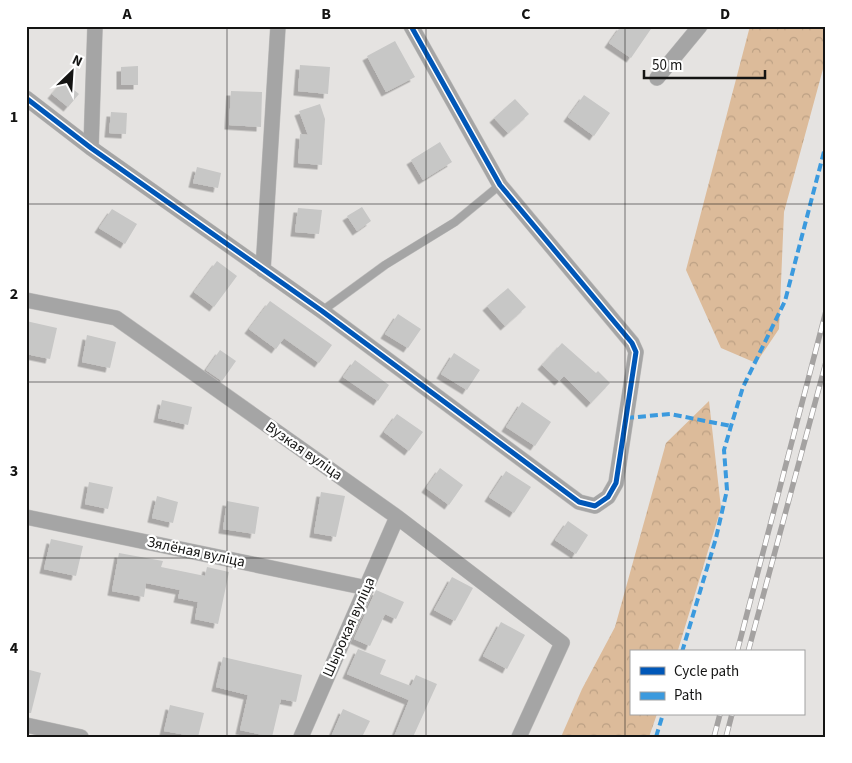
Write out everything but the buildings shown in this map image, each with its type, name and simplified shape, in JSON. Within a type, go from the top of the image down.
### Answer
[{"type":"street","points":[[91,148],[95,26]]},
{"type":"street","points":[[263,270],[278,26]]},
{"type":"street","points":[[26,98],[91,148],[322,311],[579,502],[595,506],[608,497],[616,484],[636,352],[632,343],[500,185],[411,26]]},
{"type":"street","points":[[657,78],[700,26]]},
{"type":"street","name":"Вузкая вуліца","points":[[26,300],[116,318],[397,517],[562,643],[519,737]]},
{"type":"street","name":"Зялёная вуліца","points":[[26,517],[366,588]]},
{"type":"street","name":"Шырокая вуліца","points":[[301,737],[397,517]]},
{"type":"street","points":[[26,726],[81,737]]},
{"type":"lane","points":[[322,311],[385,265],[455,222],[500,185]]},
{"type":"green space","points":[[750,26],[826,26],[826,58],[784,212],[779,329],[756,363],[721,348],[686,270]]},
{"type":"green space","points":[[709,401],[721,508],[678,650],[630,650],[630,716],[656,716],[649,737],[561,737],[582,689],[615,627],[666,443]]},
{"type":"railway","points":[[738,650],[826,311]]},
{"type":"railway","points":[[749,650],[826,362]]},
{"type":"railway","points":[[714,737],[719,716]]},
{"type":"railway","points":[[726,737],[731,716]]},
{"type":"marked path","points":[[683,650],[716,538],[727,490],[724,450],[743,387],[785,301],[826,144]]},
{"type":"marked path","points":[[626,418],[670,414],[731,426]]},
{"type":"marked path","points":[[656,737],[662,716]]},
{"type":"cycle path","points":[[26,98],[91,148],[322,311],[579,502],[595,506],[608,497],[616,483],[636,352],[632,343],[500,185],[411,26]]}]
